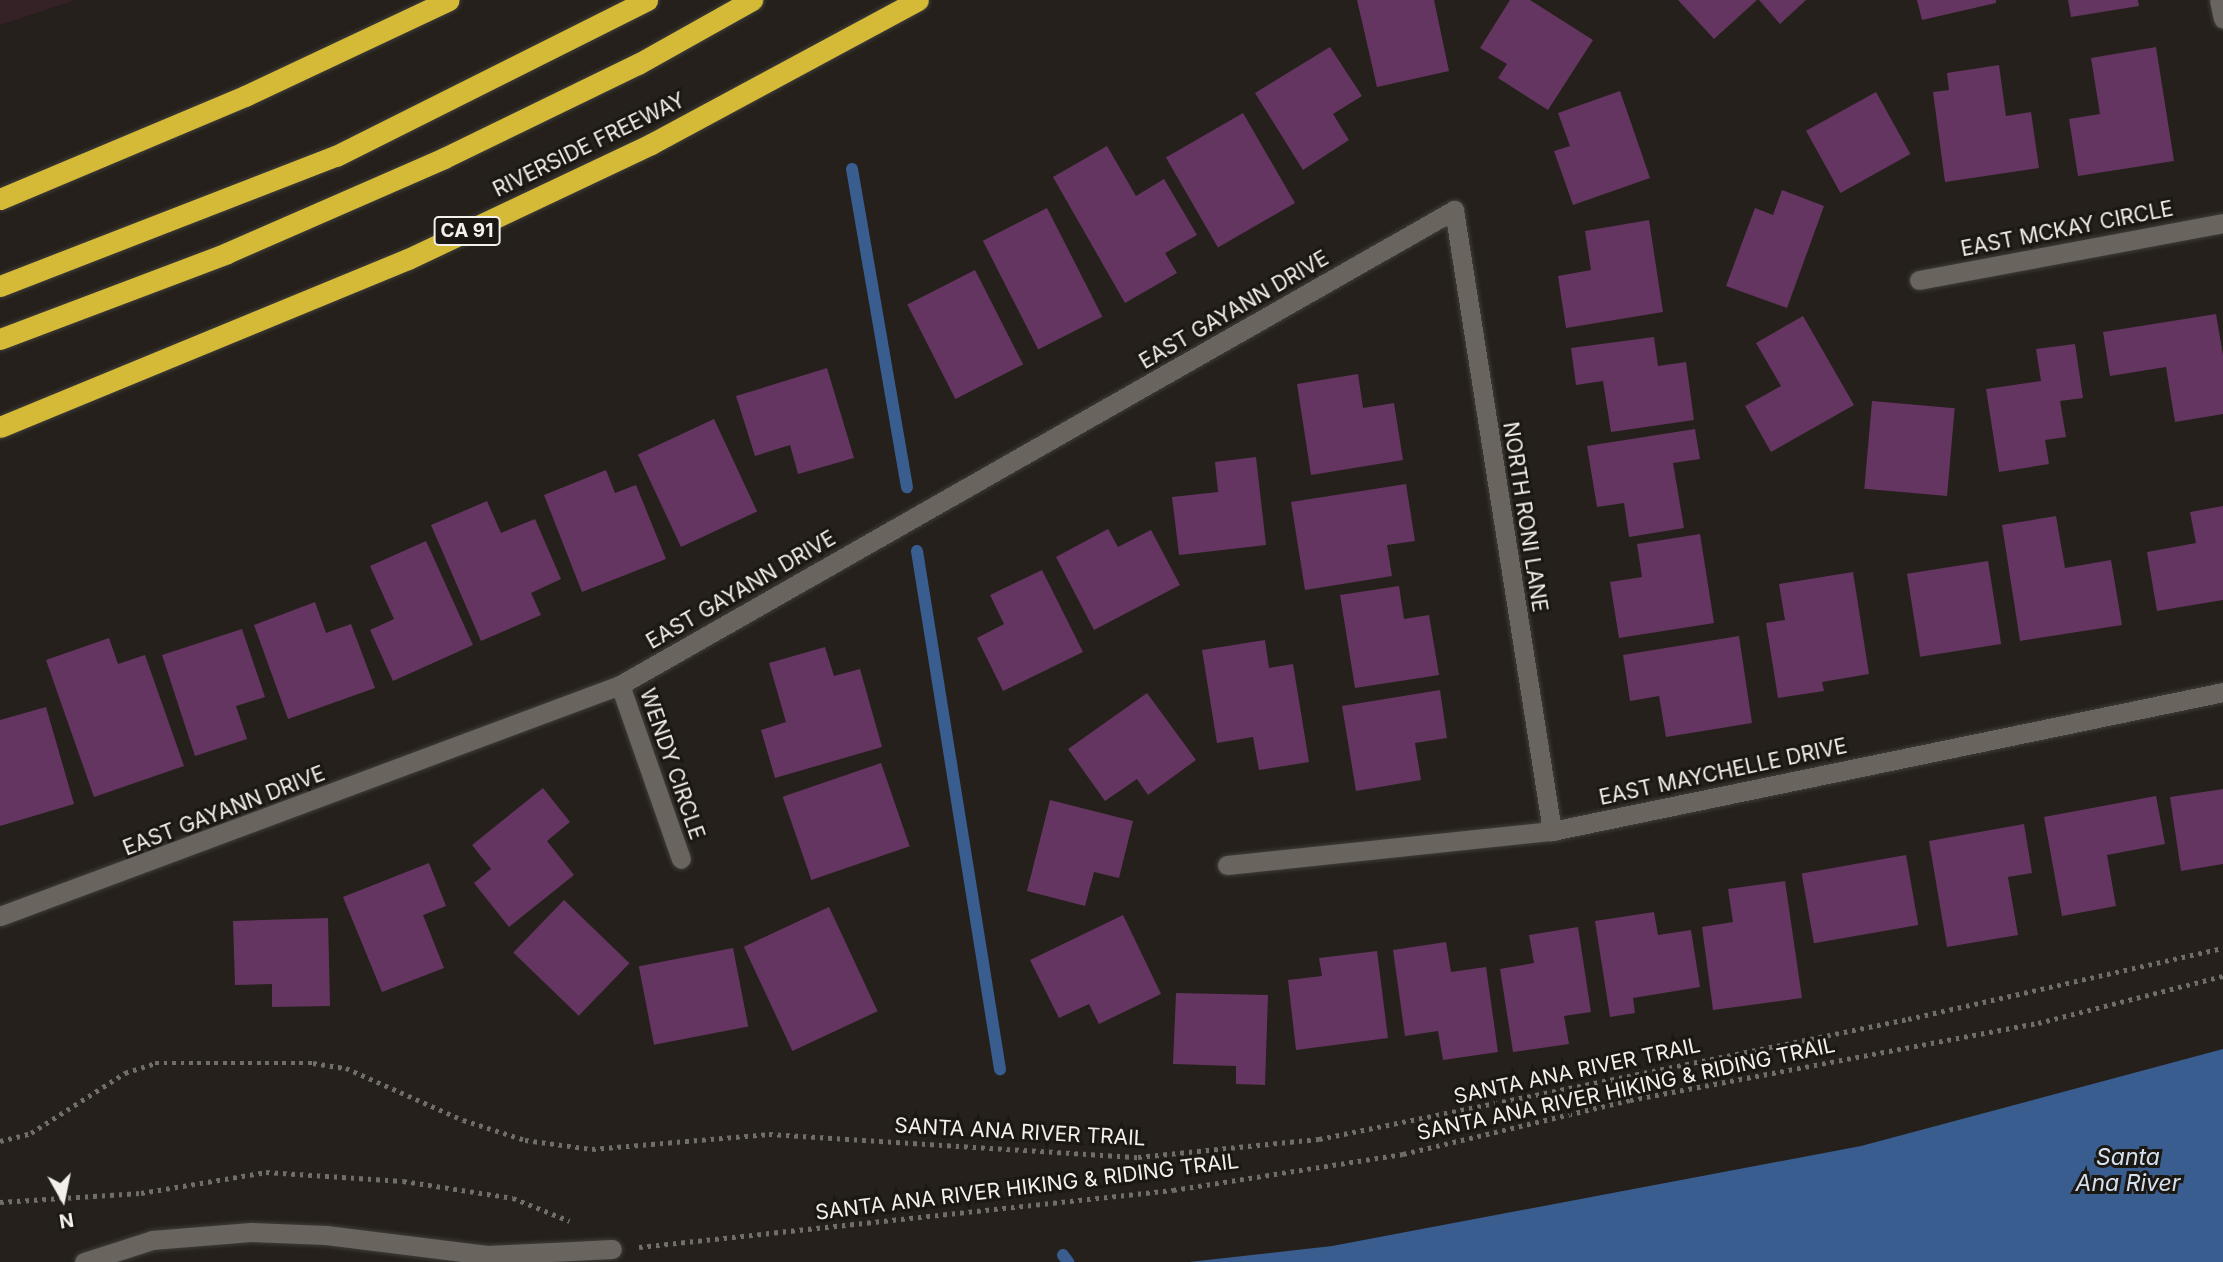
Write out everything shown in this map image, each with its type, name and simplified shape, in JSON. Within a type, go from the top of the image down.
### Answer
[{"type":"highway","points":[[0,199],[246,96],[449,0]]},
{"type":"highway","points":[[0,286],[336,156],[647,0]]},
{"type":"highway","points":[[0,339],[227,253],[444,159],[638,64],[752,0]]},
{"type":"highway","name":"RIVERSIDE FREEWAY","points":[[0,427],[408,260],[651,144],[918,0]]},
{"type":"street","points":[[2220,0],[2223,19]]},
{"type":"street","name":"EAST GAYANN DRIVE","points":[[3,917],[620,685],[1454,210]]},
{"type":"street","name":"NORTH RONI LANE","points":[[1454,210],[1552,831]]},
{"type":"street","name":"EAST MCKAY CIRCLE","points":[[1919,280],[2223,223]]},
{"type":"street","name":"WENDY CIRCLE","points":[[620,685],[681,859]]},
{"type":"street","name":"EAST MAYCHELLE DRIVE","points":[[1227,865],[1552,831],[2223,692]]},
{"type":"street","points":[[98,1261],[152,1240],[251,1232],[326,1235],[487,1255],[612,1249]]},
{"type":"path","name":"SANTA ANA RIVER TRAIL","points":[[0,1141],[31,1133],[125,1073],[155,1063],[313,1063],[346,1068],[463,1120],[525,1140],[592,1149],[769,1134],[1138,1157],[1319,1139],[1908,1019],[2223,948]]},
{"type":"path","name":"SANTA ANA RIVER HIKING & RIDING TRAIL","points":[[612,1249],[1174,1190],[1403,1154],[1630,1100],[2038,1023],[2223,976]]},
{"type":"path","points":[[0,1202],[141,1193],[266,1172],[403,1181],[513,1198],[586,1228],[612,1249]]},
{"type":"shaded area","points":[[0,0],[75,0],[0,25]]},
{"type":"water","name":"Santa Ana River","points":[[2223,1049],[2223,1262],[1189,1262],[1332,1246],[1861,1146]]},
{"type":"building","points":[[1357,0],[1434,0],[1449,71],[1377,87]]},
{"type":"building","points":[[1510,0],[1530,0],[1593,40],[1548,110],[1498,78],[1507,64],[1480,48]]},
{"type":"building","points":[[1678,0],[1757,0],[1714,39]]},
{"type":"building","points":[[1759,0],[1806,0],[1780,24]]},
{"type":"building","points":[[1917,0],[1996,0],[1996,3],[1922,20]]},
{"type":"building","points":[[2068,0],[2138,0],[2139,6],[2071,17]]},
{"type":"building","points":[[1330,47],[1362,96],[1333,114],[1349,140],[1303,170],[1255,93]]},
{"type":"building","points":[[2156,47],[2174,161],[2078,176],[2069,119],[2100,114],[2091,58]]},
{"type":"building","points":[[1999,65],[2006,116],[2031,112],[2039,168],[1945,182],[1933,92],[1949,90],[1947,73]]},
{"type":"building","points":[[1620,91],[1650,178],[1573,205],[1554,151],[1570,146],[1558,113]]},
{"type":"building","points":[[1876,92],[1910,154],[1840,193],[1806,131]]},
{"type":"building","points":[[1243,113],[1295,203],[1218,248],[1166,158]]},
{"type":"building","points":[[1107,146],[1136,196],[1164,179],[1197,235],[1165,253],[1177,273],[1125,303],[1053,177]]},
{"type":"building","points":[[1782,190],[1824,206],[1787,308],[1726,286],[1755,208],[1773,215]]},
{"type":"building","points":[[1047,208],[1102,317],[1038,349],[983,241]]},
{"type":"building","points":[[1649,220],[1663,312],[1566,328],[1558,276],[1591,270],[1585,231]]},
{"type":"building","points":[[975,270],[1023,364],[955,399],[907,305]]},
{"type":"building","points":[[2216,314],[2223,355],[2223,414],[2175,422],[2166,367],[2110,376],[2103,332]]},
{"type":"building","points":[[1803,316],[1854,405],[1771,452],[1745,406],[1781,386],[1756,343]]},
{"type":"building","points":[[1654,337],[1658,366],[1686,362],[1694,420],[1611,432],[1603,381],[1576,385],[1571,348]]},
{"type":"building","points":[[2075,344],[2083,398],[2060,401],[2066,437],[2045,440],[2049,464],[1999,472],[1986,389],[2041,381],[2036,349]]},
{"type":"building","points":[[827,368],[854,458],[798,474],[790,445],[755,456],[736,396]]},
{"type":"building","points":[[1358,374],[1363,408],[1394,403],[1403,460],[1311,475],[1297,384]]},
{"type":"building","points":[[1872,401],[1955,408],[1947,496],[1864,489]]},
{"type":"building","points":[[714,419],[757,511],[681,547],[638,454]]},
{"type":"building","points":[[1695,429],[1700,459],[1673,463],[1684,528],[1629,537],[1624,503],[1597,507],[1587,446]]},
{"type":"building","points":[[1256,457],[1266,545],[1179,555],[1172,497],[1218,492],[1215,462]]},
{"type":"building","points":[[606,470],[615,493],[636,485],[666,559],[582,592],[544,495]]},
{"type":"building","points":[[1406,484],[1415,541],[1387,545],[1392,576],[1305,590],[1291,502]]},
{"type":"building","points":[[487,501],[501,533],[535,519],[561,579],[531,593],[541,615],[481,641],[431,525]]},
{"type":"building","points":[[2223,506],[2223,600],[2157,611],[2147,552],[2196,543],[2190,512]]},
{"type":"building","points":[[2056,516],[2065,568],[2111,560],[2122,625],[2020,641],[2002,525]]},
{"type":"building","points":[[1108,529],[1118,547],[1151,530],[1180,585],[1094,630],[1056,557]]},
{"type":"building","points":[[1700,534],[1714,623],[1619,638],[1610,582],[1642,577],[1637,544]]},
{"type":"building","points":[[426,541],[473,645],[393,681],[370,630],[394,619],[370,566]]},
{"type":"building","points":[[1988,561],[2001,644],[1920,657],[1907,574]]},
{"type":"building","points":[[1042,570],[1083,652],[1003,691],[977,638],[1004,624],[990,595]]},
{"type":"building","points":[[1853,572],[1869,674],[1822,682],[1824,691],[1778,698],[1766,623],[1785,620],[1779,584]]},
{"type":"building","points":[[1399,586],[1404,619],[1429,615],[1439,675],[1355,688],[1340,595]]},
{"type":"building","points":[[315,602],[326,633],[351,624],[375,688],[288,719],[254,625]]},
{"type":"building","points":[[242,629],[265,697],[236,706],[247,739],[195,756],[162,655]]},
{"type":"building","points":[[1739,636],[1752,723],[1666,737],[1659,696],[1630,701],[1623,655]]},
{"type":"building","points":[[109,638],[118,664],[145,655],[184,766],[94,797],[46,660]]},
{"type":"building","points":[[1265,640],[1269,668],[1293,664],[1309,762],[1259,770],[1253,737],[1217,743],[1202,650]]},
{"type":"building","points":[[825,647],[834,676],[860,669],[882,747],[775,778],[761,730],[786,722],[769,663]]},
{"type":"building","points":[[1440,690],[1447,738],[1415,743],[1421,780],[1356,791],[1342,706]]},
{"type":"building","points":[[1147,693],[1196,760],[1148,795],[1137,779],[1105,801],[1068,749]]},
{"type":"building","points":[[46,707],[74,804],[0,826],[0,720]]},
{"type":"building","points":[[881,763],[910,846],[811,880],[783,797]]},
{"type":"building","points":[[543,788],[570,822],[547,841],[574,875],[509,927],[474,883],[491,869],[472,845]]},
{"type":"building","points":[[2223,789],[2223,864],[2181,871],[2170,797]]},
{"type":"building","points":[[2156,796],[2165,844],[2107,855],[2116,906],[2062,916],[2044,817]]},
{"type":"building","points":[[1050,800],[1133,821],[1119,878],[1094,872],[1085,906],[1027,891]]},
{"type":"building","points":[[2024,824],[2032,873],[2008,877],[2018,935],[1947,947],[1929,841]]},
{"type":"building","points":[[1906,855],[1918,925],[1814,943],[1802,873]]},
{"type":"building","points":[[429,863],[446,906],[423,915],[444,968],[382,992],[343,897]]},
{"type":"building","points":[[1785,881],[1802,998],[1713,1010],[1702,927],[1733,922],[1728,889]]},
{"type":"building","points":[[564,900],[629,963],[579,1016],[513,953]]},
{"type":"building","points":[[829,907],[878,1011],[792,1051],[744,947]]},
{"type":"building","points":[[1654,912],[1658,935],[1691,930],[1700,987],[1633,998],[1635,1013],[1610,1017],[1595,921]]},
{"type":"building","points":[[1123,915],[1161,994],[1099,1024],[1089,1004],[1059,1018],[1030,960]]},
{"type":"building","points":[[328,918],[330,1006],[272,1007],[272,984],[235,985],[233,921]]},
{"type":"building","points":[[1578,927],[1591,1012],[1564,1016],[1569,1044],[1513,1052],[1500,969],[1534,963],[1529,935]]},
{"type":"building","points":[[1446,942],[1451,972],[1486,967],[1498,1052],[1443,1060],[1438,1031],[1405,1036],[1393,950]]},
{"type":"building","points":[[733,948],[748,1027],[654,1045],[639,966]]},
{"type":"building","points":[[1377,951],[1388,1038],[1296,1050],[1288,980],[1322,976],[1319,958]]},
{"type":"building","points":[[1176,993],[1268,995],[1265,1085],[1236,1084],[1236,1066],[1173,1064]]},
{"type":"waterway","points":[[852,169],[907,487]]},
{"type":"waterway","points":[[917,551],[1000,1069]]},
{"type":"waterway","points":[[1063,1255],[1068,1262]]}]
